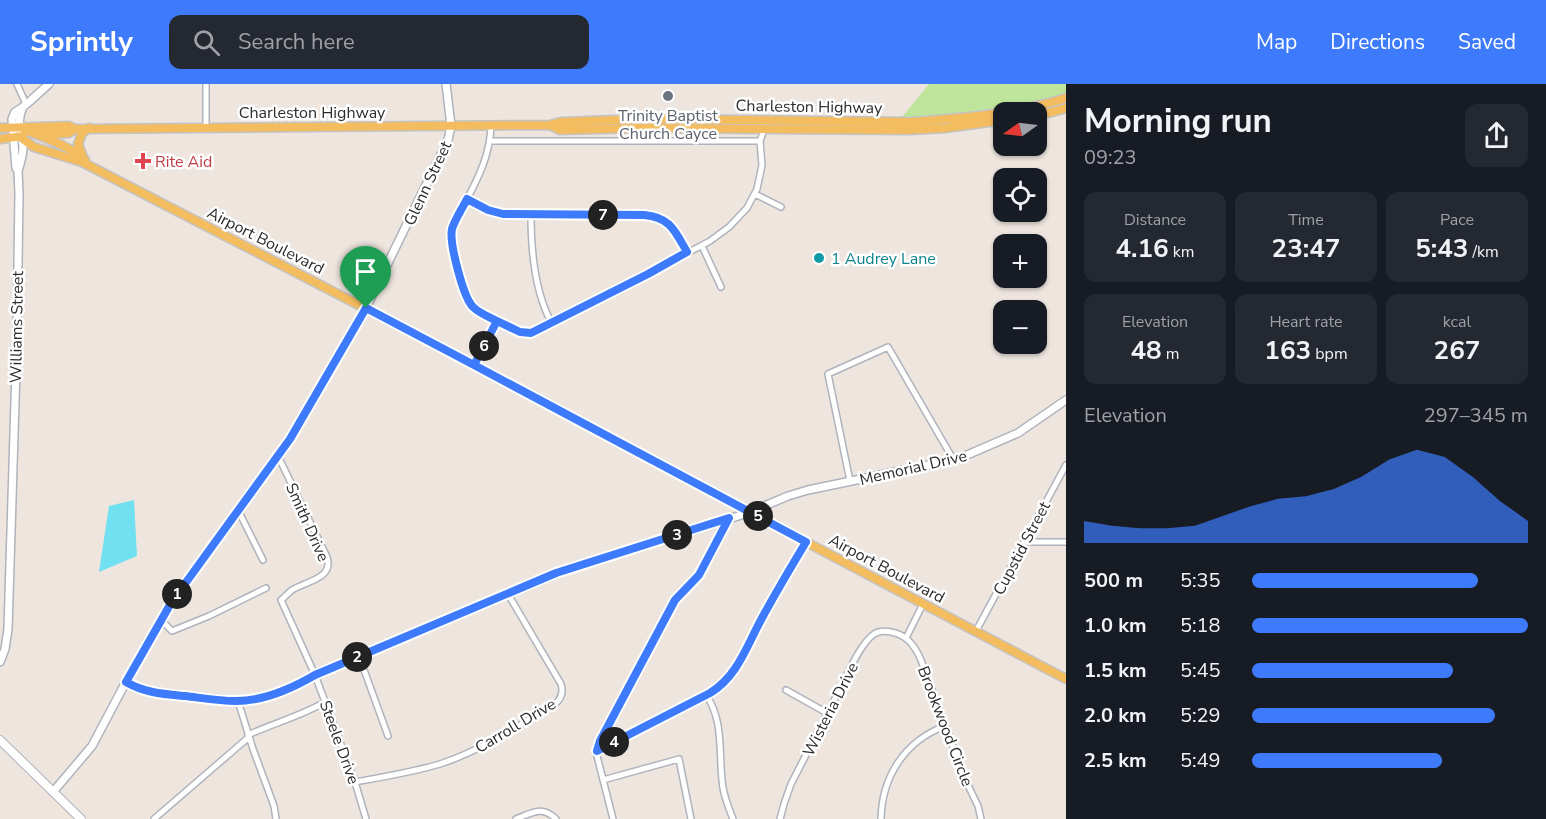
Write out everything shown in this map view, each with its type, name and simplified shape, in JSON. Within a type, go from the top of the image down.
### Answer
[{"type":"main road","name":"Charleston Highway","points":[[38,135],[69,133],[75,129],[89,128],[491,126],[643,119],[898,122],[945,120],[1020,110],[1066,98]]},
{"type":"main road","points":[[1047,112],[1066,108]]},
{"type":"main road","name":"Charleston Highway","points":[[550,125],[560,130],[922,129],[993,121]]},
{"type":"main road","name":"Charleston Highway","points":[[0,139],[69,126],[75,129]]},
{"type":"main road","name":"Charleston Highway","points":[[0,128],[17,136]]},
{"type":"main road","points":[[83,157],[78,144],[82,133],[89,128]]},
{"type":"main road","name":"Airport Boulevard","points":[[17,136],[38,135],[83,157],[89,165]]},
{"type":"main road","name":"Airport Boulevard","points":[[17,136],[34,147],[89,165],[366,308],[1066,679]]},
{"type":"main road","points":[[0,740],[81,819]]},
{"type":"street","points":[[17,84],[24,107]]},
{"type":"street","points":[[17,136],[12,119],[15,112],[24,107],[49,84]]},
{"type":"street","points":[[206,84],[206,127]]},
{"type":"street","name":"Glenn Street","points":[[53,792],[92,746],[161,620],[197,565],[278,456],[366,308],[450,136],[446,84]]},
{"type":"street","points":[[491,126],[490,141],[483,165],[452,231],[452,241],[467,298],[472,306],[497,321],[525,333],[531,333],[702,246],[737,220],[755,194],[760,179],[762,165],[760,141],[767,120]]},
{"type":"street","name":"Williams Street","points":[[0,662],[7,639],[10,584],[13,413],[17,336],[17,136]]},
{"type":"street","points":[[490,141],[760,141]]},
{"type":"street","points":[[755,194],[781,207]]},
{"type":"street","points":[[467,199],[498,213],[653,216],[671,225],[687,252]]},
{"type":"street","points":[[531,215],[532,250],[537,280],[551,322]]},
{"type":"street","points":[[702,246],[721,287]]},
{"type":"street","points":[[474,365],[497,321]]},
{"type":"street","points":[[850,481],[828,374],[888,347],[953,459]]},
{"type":"street","name":"Memorial Drive","points":[[126,682],[150,693],[238,701],[273,694],[575,566],[750,512],[788,496],[953,459],[981,450],[1018,433],[1066,400]]},
{"type":"street","name":"Smith Drive","points":[[278,456],[327,557],[329,566],[325,574],[290,591],[281,600]]},
{"type":"street","name":"Cupstid Street","points":[[976,631],[1066,465]]},
{"type":"street","points":[[238,510],[262,560]]},
{"type":"street","points":[[613,819],[597,751],[600,741],[675,600],[699,575],[729,518]]},
{"type":"street","points":[[597,751],[706,695],[722,684],[736,669],[806,542]]},
{"type":"street","points":[[1024,542],[1066,543]]},
{"type":"street","points":[[161,620],[172,632],[266,588]]},
{"type":"street","name":"Carroll Drive","points":[[355,782],[448,761],[511,731],[559,701],[561,684],[508,594]]},
{"type":"street","name":"Steele Drive","points":[[281,600],[315,675],[355,782],[366,819]]},
{"type":"street","points":[[906,638],[923,604]]},
{"type":"street","name":"Wisteria Drive","points":[[780,819],[791,784],[852,665],[873,635],[887,631],[906,638]]},
{"type":"street","name":"Brookwood Circle","points":[[906,638],[926,669],[981,819]]},
{"type":"street","points":[[359,656],[388,736]]},
{"type":"street","points":[[786,690],[828,713]]},
{"type":"street","points":[[706,695],[716,720],[723,788],[733,819]]},
{"type":"street","points":[[238,701],[248,736],[274,806],[276,819]]},
{"type":"street","points":[[154,819],[248,736],[267,726],[308,712],[325,702]]},
{"type":"street","points":[[881,819],[887,786],[900,759],[921,738],[945,726]]},
{"type":"street","points":[[603,780],[679,759],[691,819]]},
{"type":"street","points":[[516,819],[538,811],[548,813],[556,819]]},
{"type":"green space","points":[[929,84],[1066,84],[1066,98],[1047,104],[993,102],[993,111],[898,122]]},
{"type":"water","points":[[134,500],[137,556],[99,572],[109,506]]},
{"type":"place","name":"Trinity Baptist Church Cayce","points":[[668,96]]},
{"type":"place","name":"Rite Aid","points":[[143,161]]},
{"type":"place","name":"1 Audrey Lane","points":[[819,258]]},
{"type":"route","points":[[366,308],[290,439],[171,603],[126,682],[150,693],[226,701],[248,700],[273,694],[556,573],[729,518],[699,575],[675,600],[600,741],[597,751],[710,693],[730,677],[806,542],[474,365],[497,321],[520,332],[531,333],[687,252],[671,225],[663,219],[644,215],[498,213],[467,199],[452,231],[457,264],[469,302],[475,309],[497,321],[474,365],[366,308]]}]
